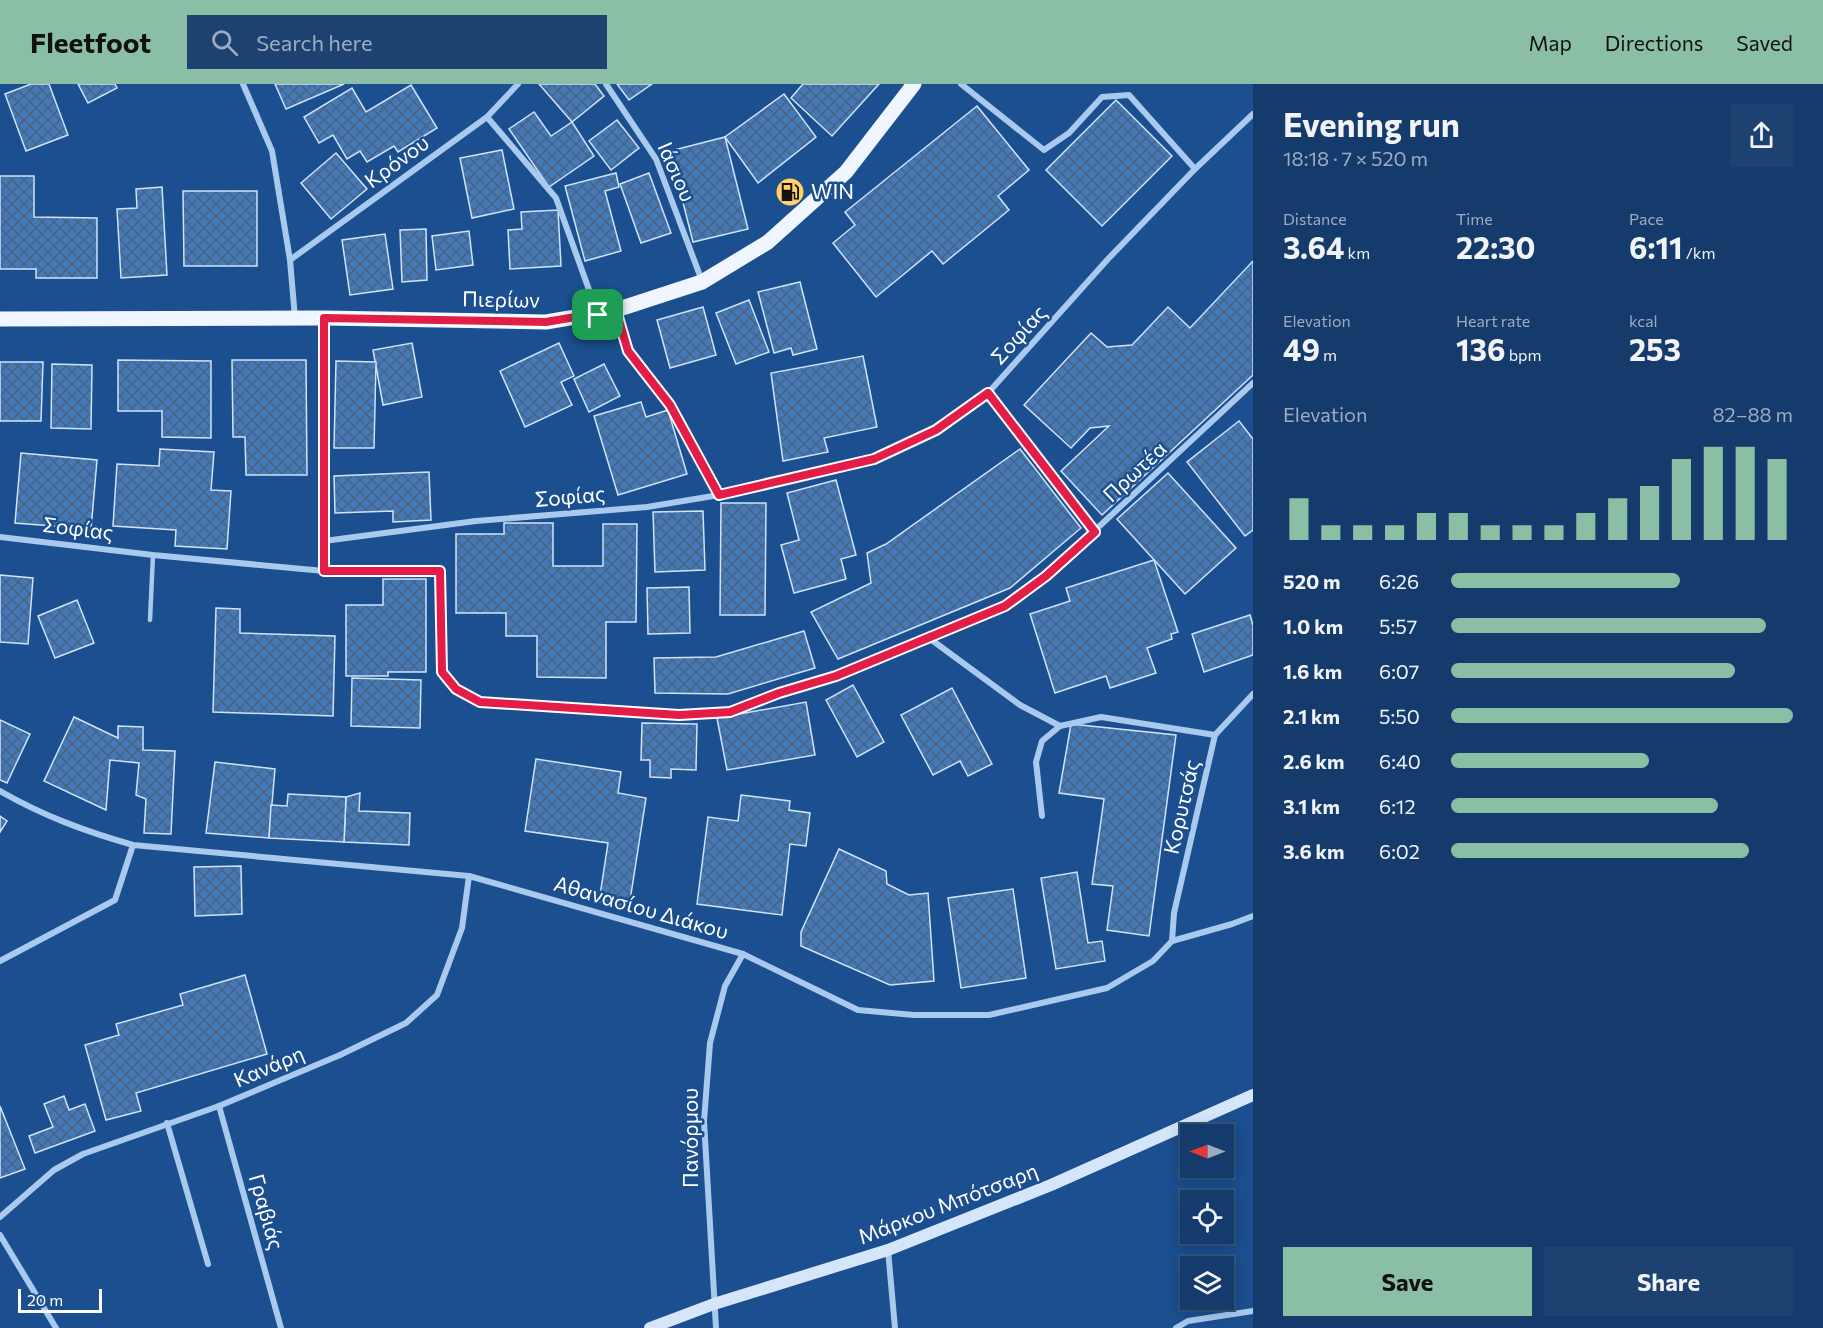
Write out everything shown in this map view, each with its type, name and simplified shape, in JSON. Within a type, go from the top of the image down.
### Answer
[{"type":"main road","name":"Πιερίων","points":[[0,319],[324,318],[546,322],[598,315],[702,282],[768,242],[846,172],[914,84]]},
{"type":"street","points":[[243,84],[272,151],[290,260],[295,318]]},
{"type":"street","name":"Κρόνου","points":[[290,260],[487,117],[518,84]]},
{"type":"street","name":"Ιάσιου","points":[[606,84],[656,159],[702,282]]},
{"type":"street","points":[[961,84],[1044,150],[1069,133],[1102,97],[1129,95],[1195,169]]},
{"type":"street","name":"Σοφίας","points":[[324,541],[476,521],[647,507],[719,495],[874,459],[936,430],[988,393],[1108,259],[1195,169],[1253,114]]},
{"type":"street","points":[[487,117],[556,198],[598,315]]},
{"type":"street","points":[[616,310],[628,351],[670,405],[719,495]]},
{"type":"street","points":[[324,318],[324,571]]},
{"type":"street","name":"Πρωτέα","points":[[456,689],[480,702],[679,715],[730,712],[779,693],[836,676],[1005,606],[1046,576],[1095,532],[1253,383]]},
{"type":"street","points":[[988,393],[1095,532]]},
{"type":"street","name":"Σοφίας","points":[[0,537],[153,555],[324,571],[440,571],[442,672],[456,689]]},
{"type":"street","points":[[929,638],[1020,705],[1060,726]]},
{"type":"street","name":"Κορυτσάς","points":[[1172,941],[1174,913],[1215,735],[1253,694]]},
{"type":"street","points":[[1041,816],[1036,762],[1042,741],[1060,726],[1101,717],[1215,735]]},
{"type":"street","name":"Αθανασίου Διάκου","points":[[0,791],[33,810],[85,831],[133,845],[469,876],[743,954],[858,1010],[914,1015],[989,1015],[1107,988],[1153,961],[1172,941],[1253,916]]},
{"type":"street","points":[[0,961],[115,900],[133,845]]},
{"type":"street","name":"Κανάρη","points":[[0,1217],[54,1170],[83,1154],[219,1106],[340,1056],[406,1023],[437,995],[462,928],[469,876]]},
{"type":"street","name":"Πανόρμου","points":[[716,1328],[704,1122],[710,1043],[725,986],[743,954]]},
{"type":"street","name":"Μάρκου Μπότσαρη","points":[[650,1328],[714,1304],[888,1250],[1051,1185],[1253,1095]]},
{"type":"street","name":"Γραβιάς","points":[[219,1106],[281,1328]]},
{"type":"street","points":[[167,1123],[208,1264]]},
{"type":"street","points":[[0,1235],[56,1328]]},
{"type":"street","points":[[888,1250],[894,1328]]},
{"type":"street","points":[[1176,1328],[1188,1321],[1253,1311]]},
{"type":"lane","points":[[150,620],[153,555]]},
{"type":"building","points":[[31,84],[49,84],[68,135],[26,151],[5,94]]},
{"type":"building","points":[[78,84],[115,84],[117,88],[88,103]]},
{"type":"building","points":[[275,84],[344,84],[286,109]]},
{"type":"building","points":[[539,84],[595,84],[604,96],[572,122]]},
{"type":"building","points":[[617,84],[652,84],[629,100]]},
{"type":"building","points":[[803,84],[879,84],[832,136],[791,98]]},
{"type":"building","points":[[411,85],[437,128],[398,152],[394,146],[367,162],[360,151],[347,159],[333,135],[319,143],[304,117],[352,88],[366,112]]},
{"type":"building","points":[[784,94],[816,137],[758,183],[725,137]]},
{"type":"building","points":[[1116,100],[1172,156],[1102,226],[1046,170]]},
{"type":"building","points":[[977,106],[1029,170],[998,196],[1009,210],[943,264],[932,251],[876,297],[833,243],[855,225],[845,212]]},
{"type":"building","points":[[534,112],[551,136],[572,122],[594,156],[549,187],[509,129]]},
{"type":"building","points":[[617,120],[639,148],[611,170],[589,141]]},
{"type":"building","points":[[725,137],[748,229],[693,242],[670,151]]},
{"type":"building","points":[[502,150],[514,209],[472,218],[460,158]]},
{"type":"building","points":[[336,153],[367,189],[331,219],[301,183]]},
{"type":"building","points":[[616,173],[619,187],[605,191],[621,251],[585,261],[565,186]]},
{"type":"building","points":[[649,173],[671,233],[641,243],[620,184]]},
{"type":"building","points":[[0,176],[34,176],[34,217],[97,218],[97,278],[36,278],[36,269],[0,269]]},
{"type":"building","points":[[162,187],[167,275],[121,278],[117,209],[137,208],[136,189]]},
{"type":"building","points":[[183,191],[257,191],[257,266],[184,266]]},
{"type":"building","points":[[558,210],[561,266],[510,269],[508,230],[522,229],[521,212]]},
{"type":"building","points":[[426,229],[427,280],[402,282],[400,230]]},
{"type":"building","points":[[469,231],[473,265],[436,270],[432,236]]},
{"type":"building","points":[[385,234],[393,289],[350,295],[342,240]]},
{"type":"building","points":[[1253,261],[1253,375],[1102,515],[1061,471],[1109,426],[1090,428],[1071,448],[1024,405],[1091,333],[1107,347],[1132,345],[1168,307],[1190,328]]},
{"type":"building","points":[[800,282],[817,349],[793,355],[791,348],[774,353],[758,292]]},
{"type":"building","points":[[749,300],[769,352],[736,364],[716,313]]},
{"type":"building","points":[[703,307],[716,355],[670,368],[657,320]]},
{"type":"building","points":[[412,343],[422,397],[383,405],[373,350]]},
{"type":"building","points":[[559,343],[574,376],[561,382],[572,405],[525,427],[500,371]]},
{"type":"building","points":[[863,356],[877,427],[824,438],[828,452],[783,461],[771,373]]},
{"type":"building","points":[[118,360],[211,361],[211,438],[162,437],[162,411],[118,411]]},
{"type":"building","points":[[232,360],[306,360],[307,475],[246,475],[245,437],[233,437]]},
{"type":"building","points":[[336,361],[376,362],[374,448],[334,448]]},
{"type":"building","points":[[0,362],[43,362],[41,421],[0,421]]},
{"type":"building","points":[[52,364],[92,365],[91,429],[51,428]]},
{"type":"building","points":[[604,364],[620,396],[589,412],[574,379]]},
{"type":"building","points":[[641,402],[646,417],[668,410],[687,474],[618,495],[594,416]]},
{"type":"building","points":[[1239,421],[1253,439],[1253,530],[1245,536],[1187,462]]},
{"type":"building","points":[[160,449],[214,452],[211,490],[231,491],[227,549],[175,546],[176,530],[113,526],[117,464],[159,466]]},
{"type":"building","points":[[1020,449],[1081,528],[1010,588],[838,659],[811,612],[871,583],[867,553],[886,544]]},
{"type":"building","points":[[21,453],[97,460],[91,529],[15,523]]},
{"type":"building","points":[[429,472],[431,520],[393,522],[393,511],[335,513],[334,476]]},
{"type":"building","points":[[1168,473],[1236,548],[1185,594],[1117,519]]},
{"type":"building","points":[[836,480],[856,555],[841,559],[846,579],[794,593],[781,545],[799,540],[787,493]]},
{"type":"building","points":[[721,503],[766,503],[765,615],[720,615]]},
{"type":"building","points":[[703,511],[705,570],[655,572],[653,512]]},
{"type":"building","points":[[504,523],[553,523],[553,566],[603,566],[603,524],[637,524],[636,622],[606,622],[606,678],[537,677],[537,636],[506,636],[506,613],[456,613],[456,534],[504,534]]},
{"type":"building","points":[[1154,560],[1178,632],[1171,634],[1172,639],[1147,648],[1156,673],[1110,688],[1106,676],[1055,693],[1030,614],[1070,601],[1066,588]]},
{"type":"building","points":[[0,575],[33,578],[28,644],[0,642]]},
{"type":"building","points":[[383,579],[426,579],[426,672],[388,672],[388,676],[346,676],[346,605],[383,605]]},
{"type":"building","points":[[689,587],[690,633],[648,634],[647,588]]},
{"type":"building","points":[[77,600],[94,643],[55,658],[38,616]]},
{"type":"building","points":[[216,608],[240,609],[240,633],[335,636],[333,716],[213,712]]},
{"type":"building","points":[[1250,615],[1253,625],[1253,655],[1204,672],[1192,634]]},
{"type":"building","points":[[804,631],[815,668],[728,694],[655,693],[654,658],[716,657]]},
{"type":"building","points":[[352,678],[421,680],[420,728],[351,726]]},
{"type":"building","points":[[853,685],[884,742],[857,757],[826,700]]},
{"type":"building","points":[[952,688],[992,764],[968,776],[960,761],[933,775],[901,715]]},
{"type":"building","points":[[806,702],[815,755],[727,770],[717,718]]},
{"type":"building","points":[[74,717],[118,738],[118,726],[143,727],[143,750],[175,751],[171,834],[144,833],[146,799],[136,795],[139,763],[110,760],[106,810],[44,781]]},
{"type":"building","points":[[0,720],[30,734],[7,783],[0,780]]},
{"type":"building","points":[[642,723],[697,724],[696,770],[671,769],[671,778],[650,777],[650,760],[641,760]]},
{"type":"building","points":[[1071,724],[1176,735],[1149,936],[1107,930],[1113,886],[1092,884],[1104,799],[1059,793]]},
{"type":"building","points":[[536,759],[621,772],[618,793],[646,798],[629,907],[599,902],[608,843],[525,831]]},
{"type":"building","points":[[215,762],[275,769],[269,838],[206,833]]},
{"type":"building","points":[[360,793],[359,811],[410,813],[409,845],[344,842],[346,797]]},
{"type":"building","points":[[288,794],[346,797],[344,842],[269,838],[271,805],[287,806]]},
{"type":"building","points":[[741,795],[790,801],[789,810],[810,813],[806,846],[790,844],[782,915],[697,904],[708,817],[738,821]]},
{"type":"building","points":[[0,816],[7,821],[0,832]]},
{"type":"building","points":[[839,849],[886,871],[887,884],[909,895],[928,893],[934,981],[890,985],[801,946],[801,932]]},
{"type":"building","points":[[241,866],[242,914],[195,916],[194,867]]},
{"type":"building","points":[[1077,872],[1088,943],[1102,941],[1105,961],[1056,969],[1041,878]]},
{"type":"building","points":[[1013,889],[1026,978],[961,988],[948,898]]},
{"type":"building","points":[[245,975],[267,1054],[136,1093],[141,1111],[106,1120],[85,1045],[119,1035],[116,1024],[183,1005],[180,994]]},
{"type":"building","points":[[64,1096],[69,1110],[85,1104],[95,1131],[35,1153],[29,1136],[53,1127],[44,1104]]},
{"type":"building","points":[[0,1106],[25,1169],[0,1178]]},
{"type":"place","name":"WIN","points":[[790,192]]},
{"type":"route","points":[[616,310],[628,351],[670,405],[719,495],[874,459],[936,430],[988,393],[1095,532],[1046,576],[1005,606],[836,676],[779,693],[730,712],[679,715],[480,702],[456,689],[442,672],[440,571],[324,571],[324,318],[546,322],[598,315],[616,310]]}]
